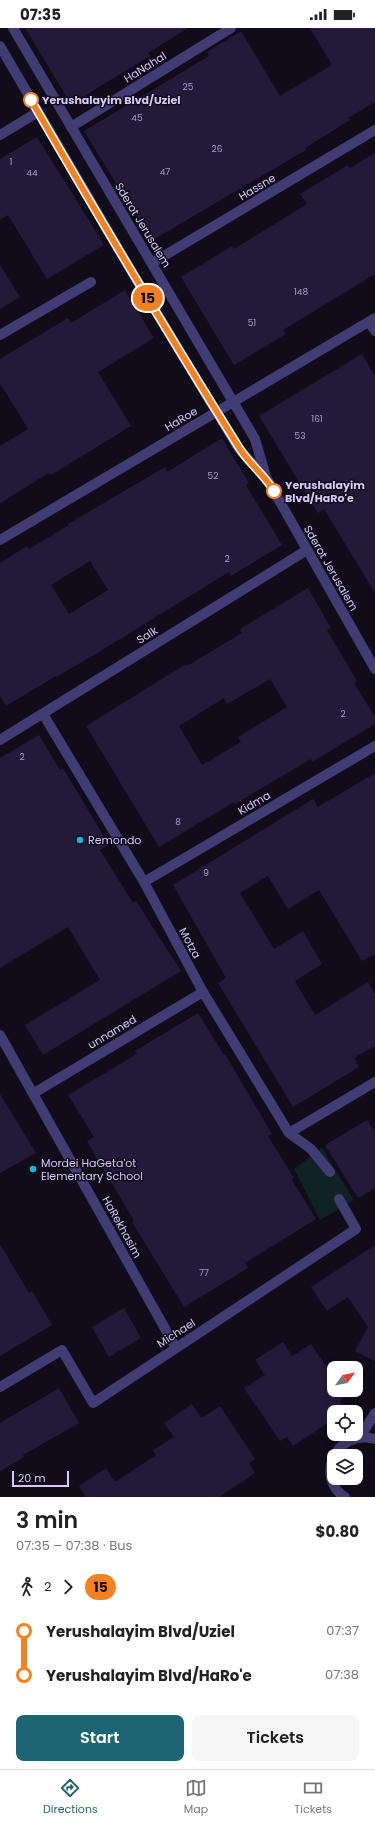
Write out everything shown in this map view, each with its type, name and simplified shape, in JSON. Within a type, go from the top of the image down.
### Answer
[{"type":"street","name":"Sderot Jerusalem","points":[[13,28],[255,439],[267,479],[375,669]]},
{"type":"street","name":"HaNahal","points":[[71,127],[231,28]]},
{"type":"street","name":"Sderot Jerusalem","points":[[0,46],[239,449],[267,479]]},
{"type":"street","points":[[0,135],[38,112]]},
{"type":"street","name":"Hassne","points":[[152,263],[375,130]]},
{"type":"street","points":[[0,335],[91,282]]},
{"type":"street","points":[[372,320],[375,332]]},
{"type":"street","name":"HaRoe","points":[[0,540],[233,404],[372,320]]},
{"type":"street","name":"Salk","points":[[0,740],[307,550]]},
{"type":"street","name":"Motza","points":[[43,714],[144,882],[203,992],[289,1133],[311,1149],[330,1172]]},
{"type":"street","name":"Kidma","points":[[144,882],[375,746]]},
{"type":"street","name":"unnamed","points":[[34,1093],[203,992]]},
{"type":"street","name":"HaRekhasim","points":[[0,1035],[34,1093],[176,1348]]},
{"type":"street","points":[[289,1133],[375,1082]]},
{"type":"street","name":"Michael","points":[[0,1387],[62,1350],[93,1403],[356,1229],[339,1199]]},
{"type":"street","points":[[363,1432],[375,1412]]},
{"type":"street","points":[[363,1437],[375,1439]]},
{"type":"street","points":[[345,1497],[335,1487],[331,1477],[331,1467],[333,1457],[339,1448],[347,1441]]},
{"type":"shaded area","points":[[322,1148],[354,1200],[320,1220],[294,1169]]},
{"type":"building","points":[[25,28],[188,28],[148,53],[150,56],[71,104]]},
{"type":"building","points":[[310,28],[375,28],[375,102],[348,118],[350,120],[305,148],[306,150],[151,241],[84,131],[209,56],[207,52],[241,31],[280,96],[332,65]]},
{"type":"building","points":[[37,137],[104,245],[47,279],[8,215],[0,220],[0,159]]},
{"type":"building","points":[[375,153],[375,274],[283,330],[286,334],[234,365],[181,277],[232,246],[234,249],[307,204],[300,194],[348,165],[350,168]]},
{"type":"building","points":[[0,265],[20,297],[0,309]]},
{"type":"building","points":[[125,290],[154,338],[98,372],[131,426],[51,475],[49,473],[0,503],[0,446],[28,429],[0,383],[0,359],[68,318],[71,323]]},
{"type":"building","points":[[362,354],[375,376],[375,593],[324,509],[318,513],[259,416]]},
{"type":"building","points":[[222,438],[249,483],[246,485],[282,545],[231,576],[229,572],[94,655],[6,706],[0,696],[0,563],[27,546],[29,549],[69,525],[68,524],[165,467],[167,472]],"holes":[[[90,561],[108,590],[69,614],[51,585]]]},
{"type":"building","points":[[308,588],[331,628],[327,630],[357,681],[354,683],[375,717],[375,724],[312,762],[311,759],[235,804],[234,802],[159,847],[86,726],[186,664],[187,666],[242,633],[240,629]],"holes":[[[270,679],[287,707],[238,737],[241,742],[202,765],[179,726],[224,698],[227,704]]]},
{"type":"building","points":[[39,735],[60,770],[63,768],[109,845],[100,850],[133,903],[136,901],[181,971],[43,1055],[25,1025],[100,980],[68,927],[0,968],[0,758]]},
{"type":"building","points":[[375,773],[375,954],[362,961],[319,890],[288,909],[268,876],[240,893],[274,949],[303,931],[322,964],[295,981],[315,1015],[368,982],[375,994],[375,1046],[354,1058],[359,1067],[293,1107],[218,983],[226,978],[173,885],[313,799],[318,807]]},
{"type":"building","points":[[198,1013],[224,1055],[225,1054],[272,1134],[268,1136],[294,1178],[292,1180],[316,1219],[245,1263],[248,1268],[184,1307],[132,1222],[134,1221],[87,1141],[94,1137],[68,1095],[137,1054],[135,1051]]},
{"type":"building","name":"Mordei HaGeta'ot Elementary School","points":[[0,1094],[36,1153],[0,1173]]},
{"type":"building","points":[[367,1120],[375,1132],[375,1188],[358,1198],[325,1145]]},
{"type":"building","points":[[0,1244],[29,1293],[32,1291],[52,1325],[0,1356]]},
{"type":"building","points":[[375,1245],[375,1361],[355,1351],[368,1327],[348,1297],[327,1311],[311,1287]]},
{"type":"building","points":[[124,1308],[141,1338],[109,1357],[92,1327]]},
{"type":"building","points":[[283,1342],[292,1356],[311,1344],[327,1368],[327,1397],[346,1397],[340,1401],[343,1405],[327,1405],[327,1424],[293,1446],[287,1437],[280,1441],[244,1388],[265,1375],[255,1360]]},
{"type":"building","points":[[59,1388],[79,1423],[23,1455],[24,1457],[0,1471],[0,1423]]},
{"type":"building","points":[[192,1404],[201,1418],[220,1406],[255,1459],[249,1463],[255,1473],[219,1497],[86,1497],[79,1486],[106,1468],[115,1482],[156,1455],[153,1450],[174,1437],[164,1423]]},
{"type":"bus line","name":"15","points":[[31,100],[129,267],[239,449],[267,479],[274,491]]},
{"type":"place","name":"Yerushalayim Blvd/Uziel","points":[[31,100]]},
{"type":"place","name":"Yerushalayim Blvd/HaRo'e","points":[[274,491]]},
{"type":"place","name":"Remondo","points":[[80,840]]},
{"type":"place","name":"Mordei HaGeta'ot Elementary School","points":[[33,1169]]}]
